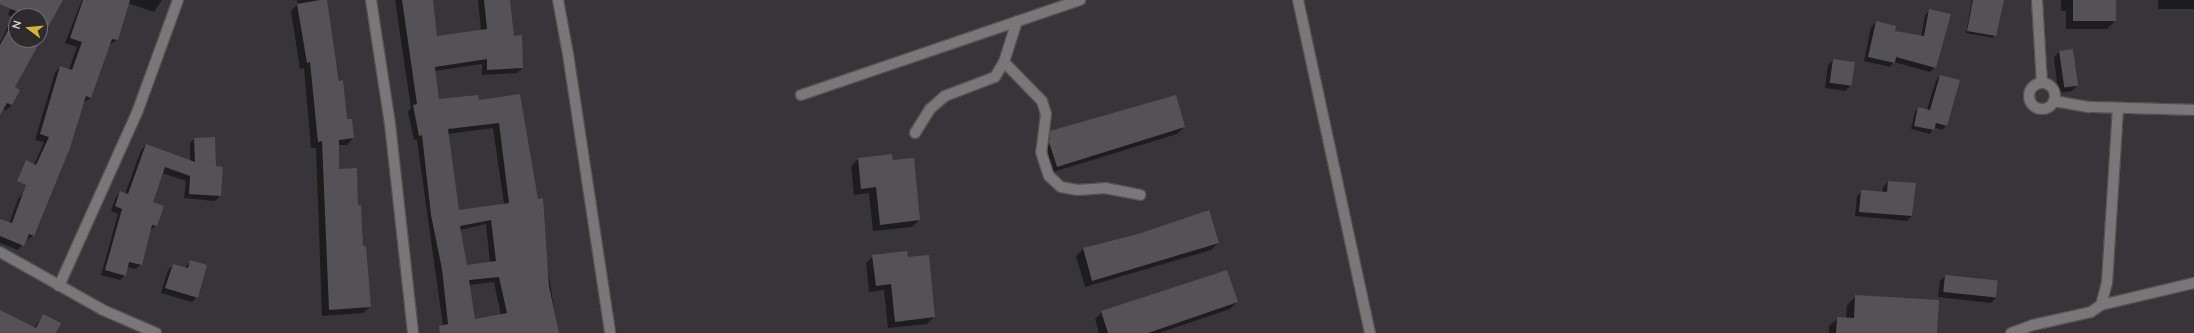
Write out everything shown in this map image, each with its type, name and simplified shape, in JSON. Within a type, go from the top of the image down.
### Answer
[{"type":"street","points":[[59,286],[138,110],[178,0]]},
{"type":"street","points":[[372,0],[390,124],[413,333]]},
{"type":"street","points":[[558,0],[568,54],[610,333]]},
{"type":"street","points":[[801,95],[1080,0]]},
{"type":"street","points":[[1298,0],[1370,333]]},
{"type":"street","points":[[2037,0],[2042,83]]},
{"type":"street","points":[[915,133],[930,109],[945,96],[995,77],[1004,62],[1017,21]]},
{"type":"street","points":[[1004,62],[1042,101],[1046,114],[1041,152],[1049,176],[1061,187],[1078,190],[1105,188],[1140,194]]},
{"type":"street","points":[[2042,83],[2030,91],[2030,101],[2037,108],[2042,109],[2051,105],[2054,101]]},
{"type":"street","points":[[2042,83],[2051,86],[2054,101]]},
{"type":"street","points":[[2054,101],[2089,107],[2194,110]]},
{"type":"street","points":[[2101,306],[2107,283],[2118,108]]},
{"type":"street","points":[[0,252],[103,310],[156,333]]},
{"type":"street","points":[[2010,333],[2033,325],[2091,312],[2101,306],[2194,283]]},
{"type":"building","points":[[0,0],[63,0],[48,27],[48,8],[9,8],[0,4]]},
{"type":"building","points":[[83,0],[130,0],[118,40],[112,39],[91,98],[86,96],[70,148],[34,236],[29,234],[24,246],[0,236],[0,219],[12,223],[26,185],[17,181],[26,160],[36,165],[49,137],[40,134],[60,66],[72,70],[82,42],[70,38]]},
{"type":"building","points":[[327,0],[339,81],[343,80],[347,119],[352,119],[354,138],[339,140],[339,169],[357,168],[358,205],[361,205],[363,246],[366,246],[371,307],[329,310],[322,141],[318,142],[310,62],[307,63],[297,4]]},
{"type":"building","points":[[402,0],[433,0],[437,36],[487,29],[484,0],[510,0],[514,36],[522,35],[523,68],[487,70],[487,59],[435,67],[439,99],[478,95],[479,100],[520,94],[538,199],[543,198],[549,286],[559,333],[440,333],[439,326],[448,324],[442,269],[431,215],[422,135],[419,136],[413,105],[417,104]],"holes":[[[499,123],[509,203],[459,210],[448,129]],[[491,220],[496,261],[467,265],[460,226]],[[499,277],[507,313],[475,319],[469,280]]]},
{"type":"building","points":[[1973,0],[2004,0],[1996,36],[1967,31]]},
{"type":"building","points":[[2073,0],[2116,0],[2116,21],[2073,21]]},
{"type":"building","points":[[1929,9],[1951,14],[1936,68],[1896,57],[1895,63],[1868,57],[1876,21],[1896,26],[1895,31],[1924,36]]},
{"type":"building","points":[[8,30],[8,48],[37,48],[15,87],[20,90],[12,105],[7,103],[0,115],[0,45]]},
{"type":"building","points":[[2073,49],[2078,86],[2064,88],[2059,51]]},
{"type":"building","points":[[1833,59],[1855,62],[1851,86],[1830,83]]},
{"type":"building","points":[[1940,75],[1960,80],[1947,126],[1936,123],[1934,130],[1914,126],[1918,107],[1930,110]]},
{"type":"building","points":[[1176,95],[1185,127],[1057,167],[1049,142],[1050,131]]},
{"type":"building","points":[[215,137],[216,166],[223,167],[221,196],[189,194],[190,176],[165,167],[153,202],[164,206],[157,226],[152,225],[142,265],[129,262],[126,276],[105,270],[122,209],[115,206],[120,191],[128,194],[146,144],[195,162],[194,138]]},
{"type":"building","points":[[892,154],[893,160],[914,158],[920,220],[880,225],[876,187],[861,189],[858,158]]},
{"type":"building","points":[[1888,181],[1916,183],[1912,216],[1859,212],[1861,190],[1887,192]]},
{"type":"building","points":[[1209,210],[1219,243],[1092,281],[1083,248],[1138,234]]},
{"type":"building","points":[[907,251],[908,257],[929,255],[935,317],[895,322],[891,284],[876,286],[872,255]]},
{"type":"building","points":[[190,260],[207,265],[198,298],[165,288],[173,264],[188,268]]},
{"type":"building","points":[[1227,270],[1238,302],[1148,333],[1108,333],[1101,311]]},
{"type":"building","points":[[1945,275],[1998,281],[1996,297],[1943,292]]},
{"type":"building","points":[[1855,295],[1939,300],[1937,333],[1836,333],[1837,317],[1854,318]]},
{"type":"building","points":[[0,310],[36,328],[43,314],[61,323],[56,333],[0,333]]}]
